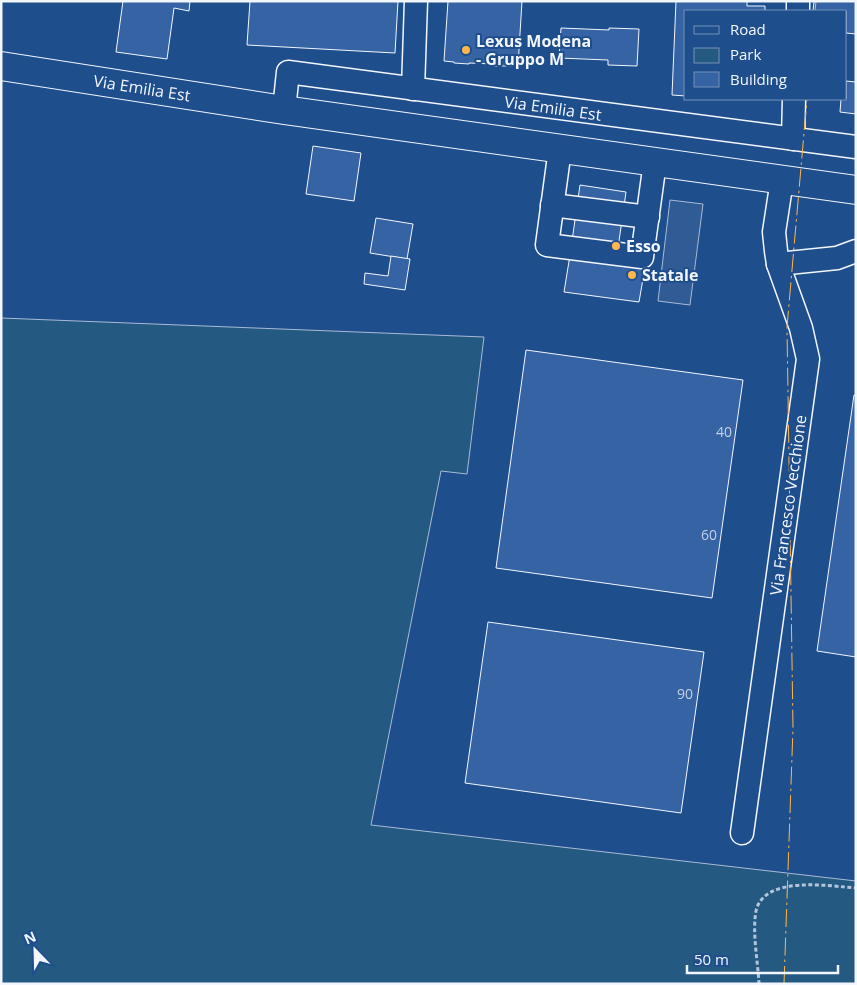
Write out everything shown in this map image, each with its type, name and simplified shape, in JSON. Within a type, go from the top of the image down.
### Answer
[{"type":"main road","name":"Via Emilia Est","points":[[1,66],[284,110],[856,190]]},
{"type":"street","points":[[412,89],[416,1]]},
{"type":"street","name":"Via Emilia Est","points":[[284,110],[288,72],[856,147]]},
{"type":"street","points":[[793,139],[794,100]]},
{"type":"street","points":[[560,149],[547,245],[642,257],[655,162]]},
{"type":"street","name":"Via Francesco Vecchione","points":[[742,833],[808,359],[801,328],[778,264],[774,232],[782,180]]},
{"type":"street","points":[[552,205],[648,217]]},
{"type":"street","points":[[778,264],[837,258],[856,250]]},
{"type":"path","points":[[759,984],[755,924],[756,910],[761,900],[771,892],[793,885],[856,888]]},
{"type":"green space","points":[[1,318],[484,337],[467,474],[441,471],[371,825],[856,881],[856,984],[1,984]]},
{"type":"shaded area","points":[[670,200],[703,204],[690,305],[658,301]]},
{"type":"building","points":[[123,1],[190,1],[189,11],[174,8],[167,59],[116,52]]},
{"type":"building","points":[[250,1],[398,1],[395,53],[247,45]]},
{"type":"building","points":[[448,1],[522,1],[518,66],[494,66],[494,64],[444,61]]},
{"type":"building","points":[[676,1],[747,1],[747,6],[765,6],[765,10],[684,10],[684,96],[672,95]]},
{"type":"building","points":[[814,1],[856,1],[856,34],[847,33],[847,10],[813,10]]},
{"type":"building","points":[[561,28],[639,29],[637,66],[608,65],[608,60],[559,58]]},
{"type":"building","points":[[847,81],[856,82],[856,114],[840,112],[841,100],[847,100]]},
{"type":"building","points":[[313,146],[361,153],[354,201],[306,194]]},
{"type":"building","points":[[580,185],[626,192],[616,262],[570,255]]},
{"type":"building","points":[[376,218],[413,224],[407,259],[370,253]]},
{"type":"building","points":[[570,255],[645,267],[639,302],[564,292]]},
{"type":"building","points":[[391,256],[410,259],[405,290],[364,284],[365,273],[388,276]]},
{"type":"building","points":[[526,350],[743,380],[712,598],[496,568]]},
{"type":"building","points":[[854,395],[856,395],[856,657],[817,651]]},
{"type":"building","points":[[488,622],[704,652],[681,813],[465,783]]},
{"type":"power","points":[[815,10],[816,1]]},
{"type":"power","points":[[784,984],[793,728],[787,327],[807,100]]},
{"type":"place","name":"Lexus Modena - Gruppo M","points":[[466,50]]},
{"type":"place","name":"Esso","points":[[616,246]]},
{"type":"place","name":"Statale","points":[[632,275]]}]
